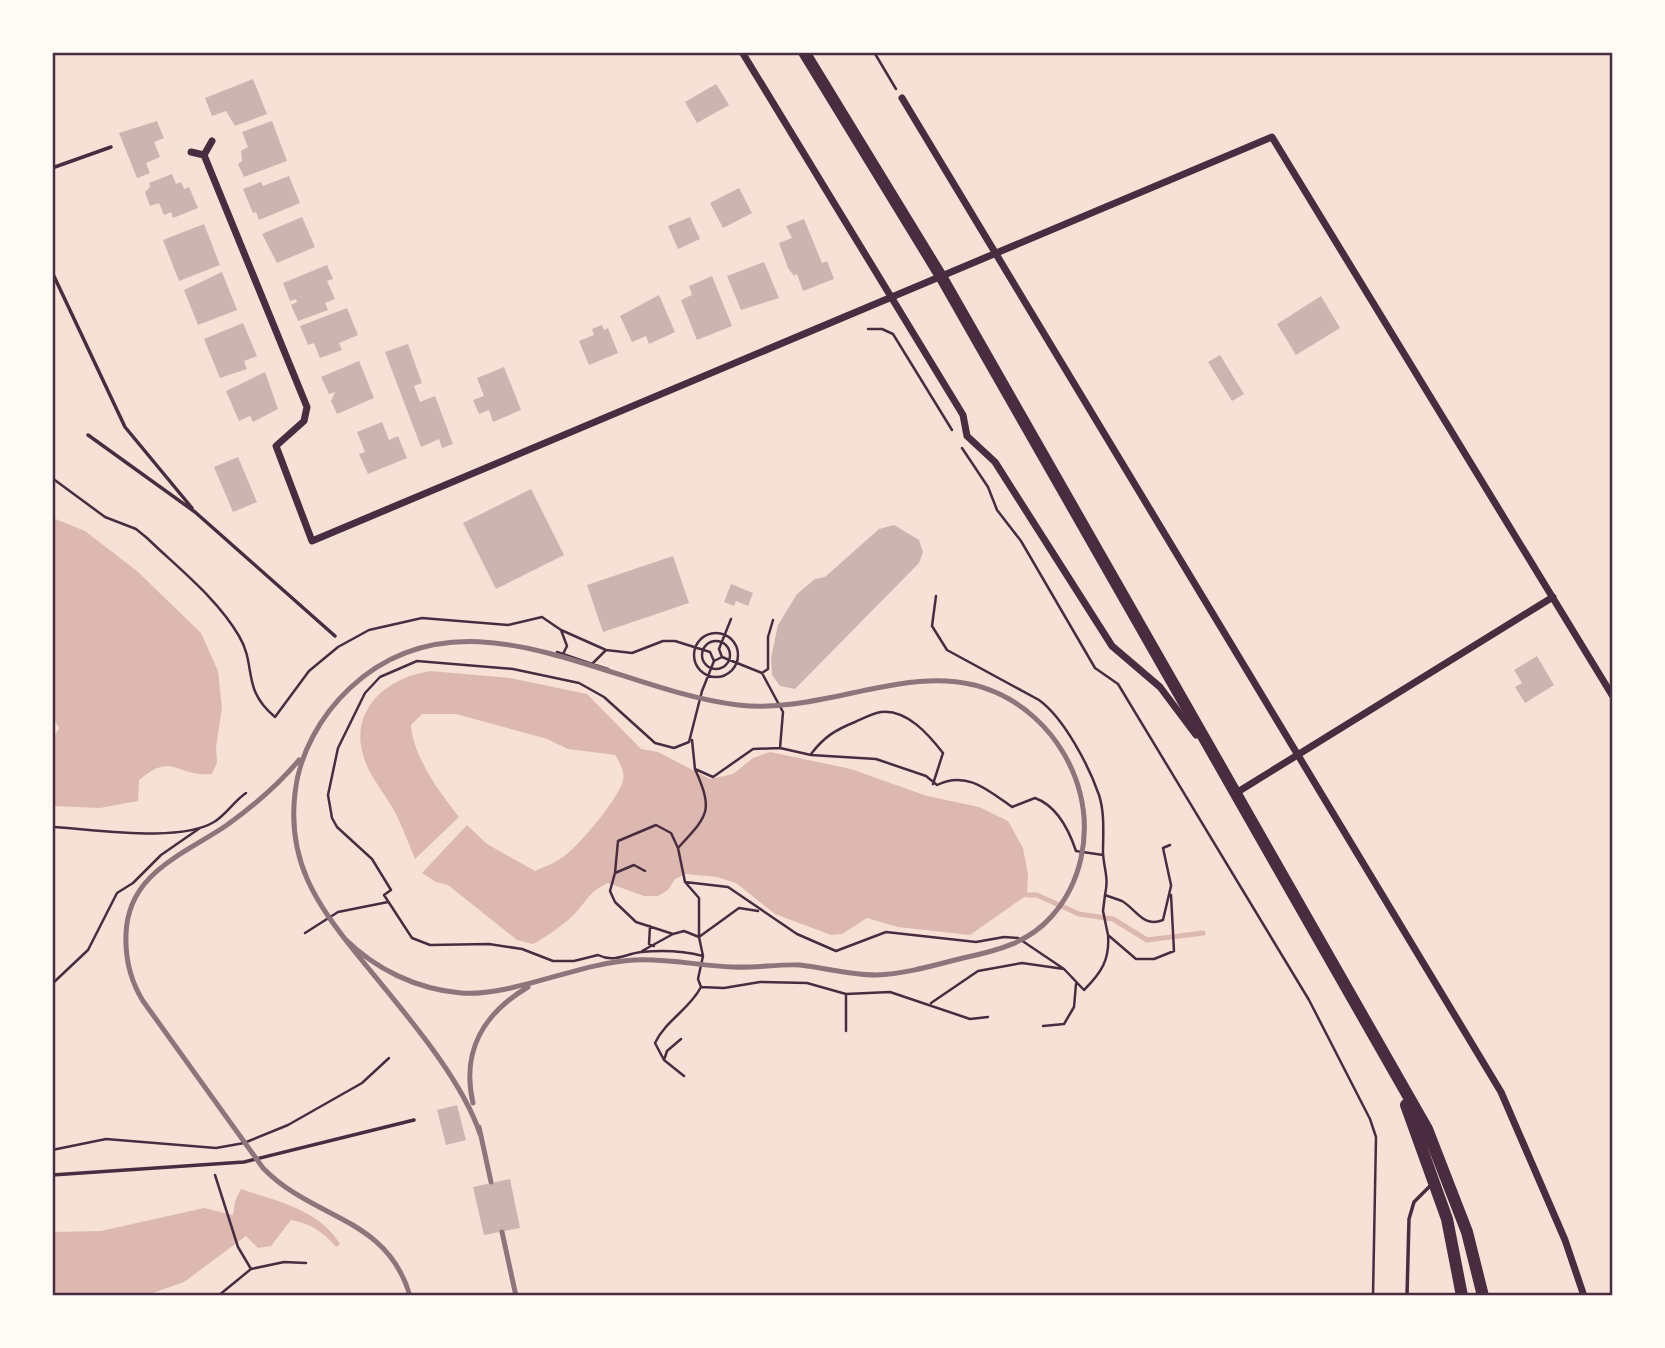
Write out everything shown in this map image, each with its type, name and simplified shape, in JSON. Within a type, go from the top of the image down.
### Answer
[{"type":"main road","points":[[804,52],[942,278],[1427,1129],[1467,1232],[1483,1296]]},
{"type":"main road","points":[[1396,1076],[1447,1220],[1461,1296]]},
{"type":"street","points":[[742,52],[963,415],[967,436],[995,462],[1112,646],[1160,687],[1225,773]]},
{"type":"street","points":[[902,98],[1501,1092],[1565,1240],[1584,1296]]},
{"type":"street","points":[[204,155],[307,407],[304,421],[276,446],[312,541],[891,297],[998,255],[1272,137],[1612,695]]},
{"type":"street","points":[[204,155],[212,141]]},
{"type":"street","points":[[191,152],[204,155]]},
{"type":"street","points":[[1236,793],[1553,597]]},
{"type":"lane","points":[[52,168],[111,147]]},
{"type":"lane","points":[[52,272],[125,427],[195,512]]},
{"type":"lane","points":[[88,435],[195,512],[335,636]]},
{"type":"lane","points":[[52,1175],[244,1162],[414,1120]]},
{"type":"lane","points":[[1408,1296],[1409,1219],[1414,1202],[1434,1182]]},
{"type":"path","points":[[874,52],[902,98]]},
{"type":"path","points":[[869,329],[882,329],[893,334],[954,433]]},
{"type":"path","points":[[958,441],[1095,668],[1118,684],[1309,1000],[1370,1119],[1376,1137],[1373,1296]]},
{"type":"path","points":[[52,478],[105,517],[136,529],[226,615],[241,639],[253,692],[275,717],[309,671],[338,647],[369,630],[422,618],[508,625],[542,617],[561,630],[606,650],[632,653],[663,641],[695,646],[710,652],[719,649]]},
{"type":"path","points":[[685,882],[704,882],[728,887],[797,934],[836,951],[886,932],[976,942],[1004,937],[1018,938],[1064,969],[1084,990],[1102,973],[1110,951],[1103,911],[1109,876],[1103,855],[1105,833],[1099,795],[1067,731],[1051,709],[947,650],[932,626],[936,596]]},
{"type":"path","points":[[731,619],[719,649],[722,657],[762,673],[783,712],[780,748]]},
{"type":"path","points":[[762,673],[768,669],[768,637],[773,620]]},
{"type":"path","points":[[561,630],[566,646],[563,654]]},
{"type":"path","points":[[717,632],[724,634],[735,643],[737,663],[727,674],[708,675],[694,660],[695,646],[704,636],[717,632]]},
{"type":"path","points":[[712,641],[721,642],[728,647],[729,660],[722,667],[711,667],[703,660],[703,650],[712,641]]},
{"type":"path","points":[[592,664],[606,650]]},
{"type":"path","points":[[557,652],[608,669]]},
{"type":"path","points":[[710,652],[714,661]]},
{"type":"path","points":[[678,848],[702,821],[707,806],[707,796],[695,769],[691,746],[708,675],[714,661],[722,657]]},
{"type":"path","points":[[694,730],[689,742],[674,748],[655,743],[604,697],[579,683],[513,668],[418,661],[380,677],[365,693],[338,748],[327,795],[337,827],[372,859],[391,890],[384,895],[412,938],[430,945],[489,944],[565,962],[598,955],[608,960],[640,953],[655,947],[673,934],[684,931],[699,937]]},
{"type":"path","points":[[811,754],[823,738],[837,729],[881,712],[910,720],[928,735],[943,753],[933,784]]},
{"type":"path","points":[[695,769],[713,777],[752,749],[780,748],[811,754],[876,759],[926,776],[933,784]]},
{"type":"path","points":[[933,784],[947,780],[975,781],[1012,807],[1035,798],[1042,801],[1069,828],[1076,851],[1103,855]]},
{"type":"path","points":[[52,984],[88,950],[117,893],[133,883],[160,855],[200,828],[216,821],[246,793]]},
{"type":"path","points":[[673,934],[630,919],[610,891],[618,841],[656,825],[671,833],[678,848],[685,882],[699,898],[699,937],[703,956],[698,979],[701,987]]},
{"type":"path","points":[[52,827],[167,832],[200,828]]},
{"type":"path","points":[[1108,935],[1136,959],[1154,958],[1174,951],[1171,941],[1171,886],[1163,848],[1170,845]]},
{"type":"path","points":[[615,873],[634,865],[645,871]]},
{"type":"path","points":[[1105,895],[1123,902],[1143,920],[1154,923],[1163,920],[1171,886]]},
{"type":"path","points":[[305,933],[338,912],[388,902]]},
{"type":"path","points":[[699,937],[739,908],[761,912]]},
{"type":"path","points":[[650,926],[649,944],[655,947]]},
{"type":"path","points":[[1110,951],[1119,947]]},
{"type":"path","points":[[640,953],[689,952],[703,956]]},
{"type":"path","points":[[931,1003],[978,971],[1022,963],[1064,969]]},
{"type":"path","points":[[701,987],[724,988],[760,982],[807,983],[846,994],[890,992],[931,1003],[970,1019],[988,1017]]},
{"type":"path","points":[[1043,1026],[1063,1024],[1074,1007],[1076,984]]},
{"type":"path","points":[[684,1076],[664,1060],[655,1043],[663,1026],[694,999],[701,987]]},
{"type":"path","points":[[846,994],[846,1031]]},
{"type":"path","points":[[664,1060],[667,1051],[681,1040]]},
{"type":"path","points":[[52,1150],[106,1139],[216,1148],[244,1143],[288,1125],[362,1083],[389,1058]]},
{"type":"path","points":[[216,1148],[212,1164],[225,1212],[238,1247],[251,1269]]},
{"type":"path","points":[[218,1296],[251,1269],[284,1262],[306,1263]]},
{"type":"shaded area","points":[[53,518],[85,531],[137,571],[201,633],[218,671],[222,708],[216,747],[217,763],[212,774],[160,767],[139,780],[138,801],[100,808],[53,806],[53,739],[59,728],[52,715]]},
{"type":"shaded area","points":[[431,671],[510,678],[587,694],[641,749],[658,752],[710,779],[733,774],[753,758],[770,752],[851,769],[927,796],[979,807],[1008,821],[1023,848],[1028,874],[1027,895],[970,935],[898,927],[867,918],[842,934],[831,935],[775,914],[736,883],[717,877],[686,874],[675,879],[668,890],[658,896],[644,896],[608,883],[594,891],[569,919],[546,936],[533,944],[517,940],[448,885],[436,882],[422,873],[467,825],[487,844],[535,871],[554,862],[567,854],[586,835],[605,811],[620,789],[623,770],[615,755],[568,749],[547,739],[456,714],[422,714],[411,725],[417,749],[436,785],[459,817],[415,859],[396,814],[367,765],[360,741],[367,711],[375,699],[400,680]]},
{"type":"shaded area","points":[[241,1189],[309,1215],[331,1232],[340,1244],[336,1247],[316,1229],[291,1220],[271,1246],[258,1248],[246,1236],[184,1282],[147,1295],[53,1296],[52,1232],[101,1231],[204,1208],[233,1215],[235,1201]]},
{"type":"building","points":[[253,79],[267,114],[235,126],[226,111],[212,116],[205,98]]},
{"type":"building","points":[[716,84],[729,105],[697,123],[685,102]]},
{"type":"building","points":[[157,121],[164,138],[154,142],[160,157],[146,163],[150,173],[137,178],[119,133]]},
{"type":"building","points":[[272,121],[287,161],[244,177],[238,164],[242,161],[241,151],[248,147],[242,132]]},
{"type":"building","points":[[172,174],[176,184],[181,182],[184,189],[189,187],[198,208],[173,218],[171,212],[164,215],[159,203],[150,206],[145,192],[150,187],[149,183]]},
{"type":"building","points":[[289,176],[300,203],[259,220],[256,212],[253,213],[243,189],[261,182],[263,186]]},
{"type":"building","points":[[739,188],[752,213],[723,228],[710,203]]},
{"type":"building","points":[[302,217],[315,247],[277,263],[262,234]]},
{"type":"building","points":[[690,217],[700,239],[678,249],[668,226]]},
{"type":"building","points":[[804,219],[822,263],[827,261],[834,279],[803,291],[797,274],[794,276],[788,268],[779,243],[792,238],[786,226]]},
{"type":"building","points":[[204,224],[220,265],[179,281],[163,240]]},
{"type":"building","points":[[764,262],[779,298],[741,310],[727,276]]},
{"type":"building","points":[[327,265],[333,279],[327,281],[335,299],[325,303],[328,310],[298,321],[291,305],[297,302],[296,299],[290,301],[283,283]]},
{"type":"building","points":[[222,272],[237,310],[198,325],[184,290]]},
{"type":"building","points":[[712,276],[732,326],[697,340],[681,300],[692,295],[689,286]]},
{"type":"building","points":[[659,295],[675,332],[649,344],[646,336],[632,342],[620,316]]},
{"type":"building","points":[[1321,296],[1340,328],[1296,355],[1277,324]]},
{"type":"building","points":[[347,308],[358,335],[339,343],[342,350],[320,358],[314,343],[308,345],[300,326]]},
{"type":"building","points":[[243,323],[257,356],[244,361],[247,369],[220,378],[204,339]]},
{"type":"building","points":[[602,325],[604,330],[608,328],[618,353],[589,365],[579,341],[594,335],[592,329]]},
{"type":"building","points":[[408,344],[422,383],[414,386],[420,402],[435,396],[453,444],[442,448],[439,439],[421,447],[385,352]]},
{"type":"building","points":[[1220,355],[1244,394],[1232,401],[1208,362]]},
{"type":"building","points":[[359,361],[374,398],[337,414],[331,401],[335,392],[329,394],[321,377]]},
{"type":"building","points":[[504,367],[521,410],[493,422],[489,410],[479,414],[473,400],[484,396],[477,378]]},
{"type":"building","points":[[265,372],[278,409],[253,422],[250,416],[239,421],[226,391]]},
{"type":"building","points":[[382,422],[389,440],[398,436],[407,458],[368,474],[359,454],[365,452],[357,432]]},
{"type":"building","points":[[238,457],[257,502],[233,512],[214,467]]},
{"type":"building","points":[[531,489],[564,555],[496,589],[463,523]]},
{"type":"building","points":[[894,525],[919,540],[923,552],[919,563],[795,689],[780,686],[772,675],[771,658],[778,625],[797,594],[815,579],[825,577],[879,529]]},
{"type":"building","points":[[673,556],[689,603],[603,632],[587,585]]},
{"type":"building","points":[[731,584],[753,593],[748,606],[736,601],[734,606],[724,602]]},
{"type":"building","points":[[1537,656],[1554,685],[1525,703],[1515,687],[1522,683],[1514,670]]},
{"type":"building","points":[[457,1105],[466,1140],[446,1145],[437,1110]]},
{"type":"building","points":[[510,1179],[520,1228],[484,1235],[473,1187]]},
{"type":"waterway","points":[[1027,895],[1037,895],[1079,914],[1113,919],[1147,940],[1203,933]]},
{"type":"railway","points":[[344,938],[356,949],[369,959],[397,976],[428,987],[461,993],[501,990],[590,967],[634,960],[733,967],[800,965],[876,975],[909,971],[987,952],[1022,940],[1042,926],[1061,904],[1076,875],[1084,842],[1083,809],[1073,772],[1063,752],[1035,718],[1001,694],[965,683],[929,681],[891,685],[777,706],[738,705],[689,696],[539,651],[489,642],[441,643],[394,657],[350,688],[330,710],[313,736],[297,778],[294,817],[296,840],[307,880],[328,916],[342,935],[356,953],[408,1017],[443,1064],[471,1111],[480,1134]]},
{"type":"railway","points":[[299,760],[246,811],[176,857],[147,881],[136,895],[129,913],[126,952],[132,977],[143,1001],[263,1168],[304,1199],[367,1234],[399,1270],[410,1296]]},
{"type":"railway","points":[[473,1103],[470,1067],[480,1035],[499,1009],[528,987]]},
{"type":"railway","points":[[479,1127],[491,1182]]},
{"type":"railway","points":[[502,1232],[516,1296]]}]
